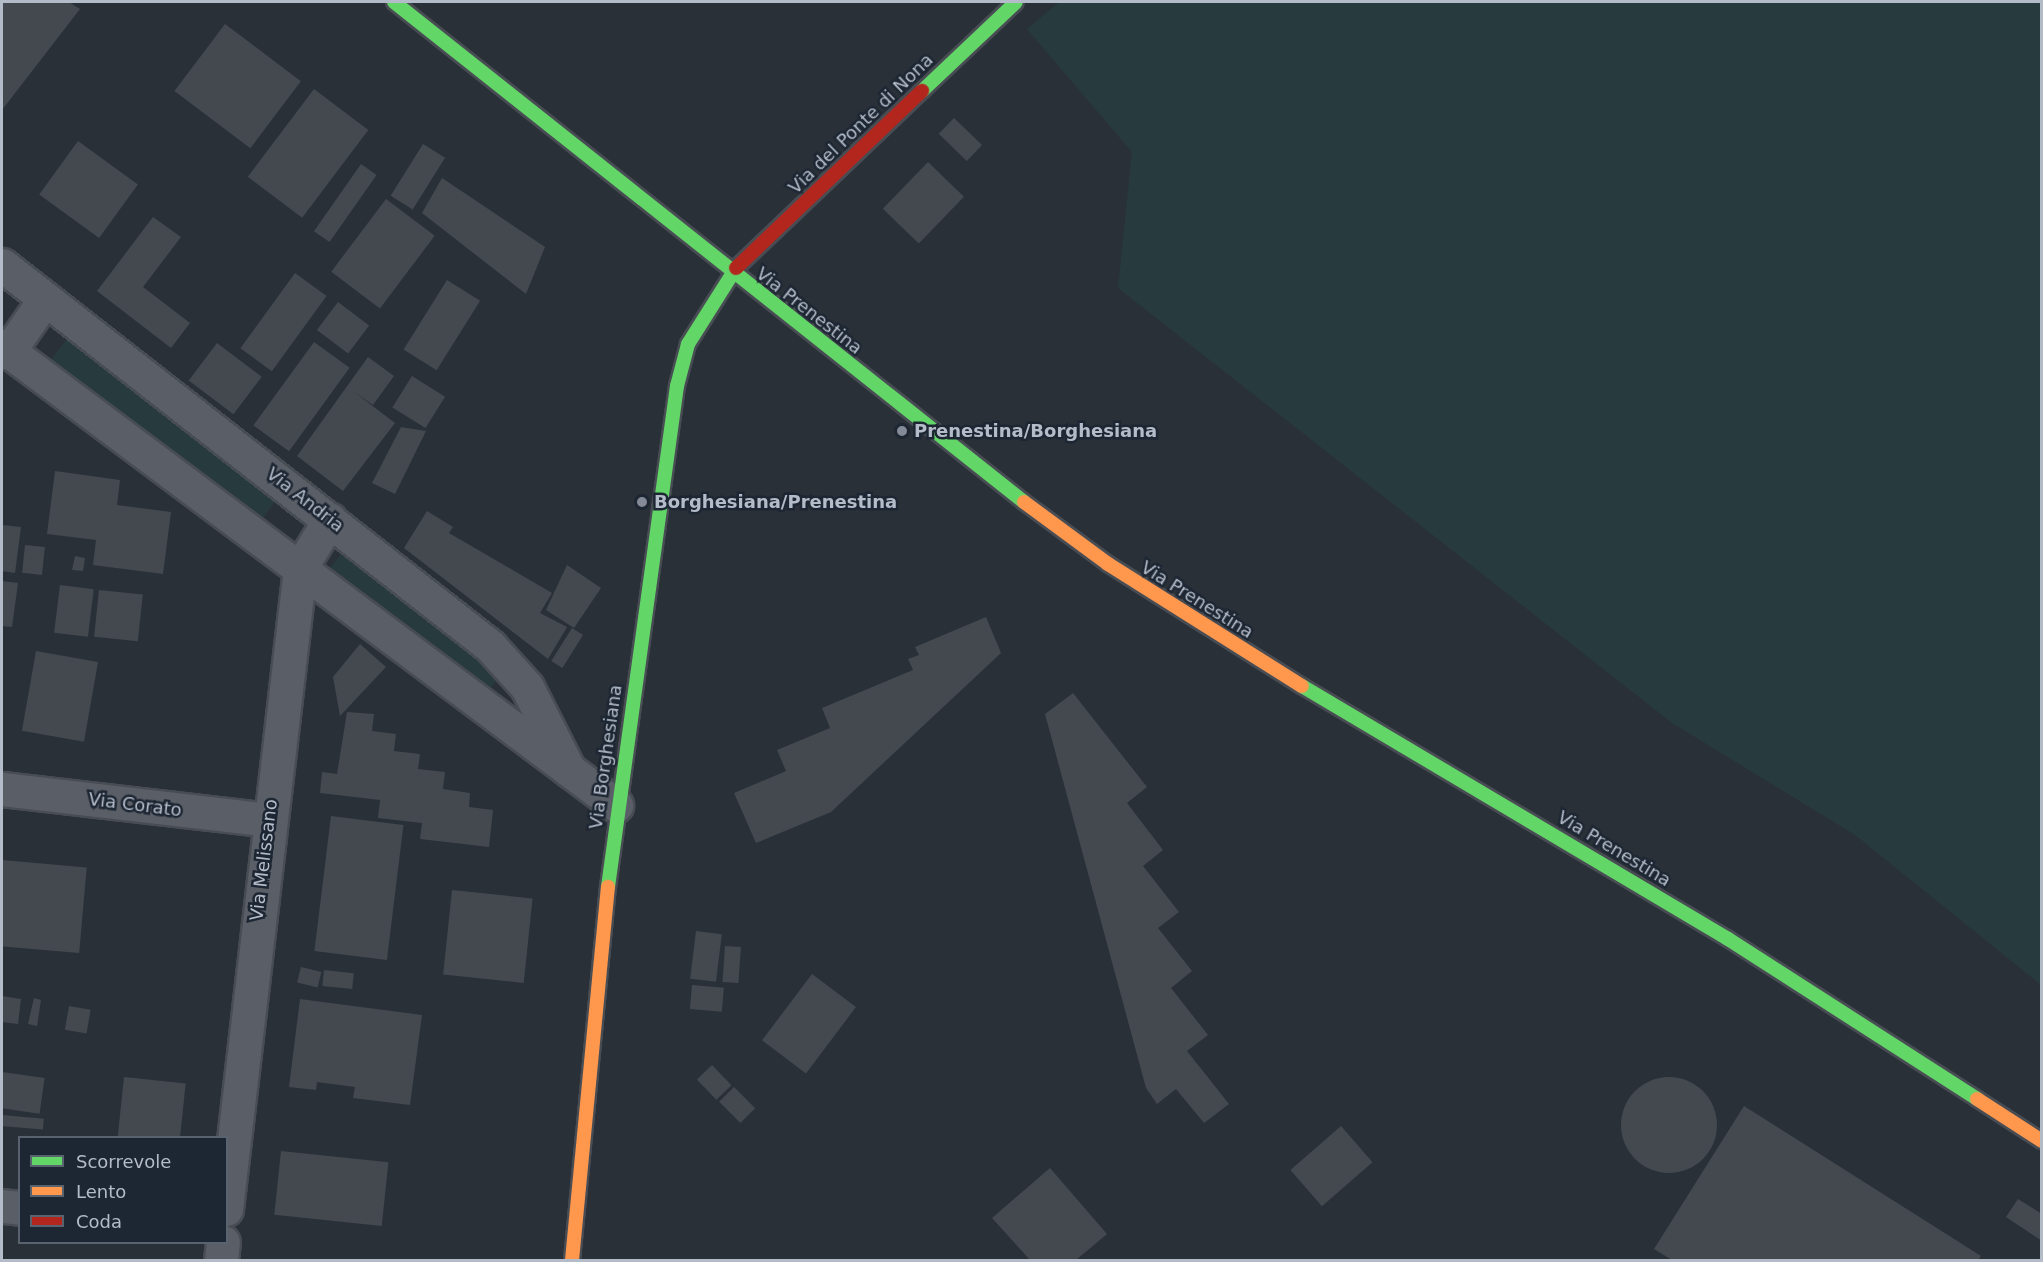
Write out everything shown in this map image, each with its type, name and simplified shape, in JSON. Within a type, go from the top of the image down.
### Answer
[{"type":"main road","name":"Via Prenestina","points":[[394,2],[997,483],[1163,601],[1728,939],[2042,1141]]},
{"type":"main road","name":"Via del Ponte di Nona","points":[[731,273],[1016,2]]},
{"type":"main road","name":"Via Borghesiana","points":[[572,1260],[616,805],[680,372],[700,318],[731,273]]},
{"type":"street","name":"Via Andria","points":[[2,265],[330,519],[507,662],[527,687],[569,770]]},
{"type":"street","points":[[4,350],[45,298]]},
{"type":"street","name":"Via Andria","points":[[4,350],[616,805]]},
{"type":"street","name":"Via Melissano","points":[[228,1190],[268,820],[300,568],[330,519]]},
{"type":"street","name":"Via Corato","points":[[2,789],[268,820]]},
{"type":"street","points":[[2,1206],[18,1208]]},
{"type":"street","points":[[221,1260],[223,1244]]},
{"type":"green space","points":[[1059,2],[2041,2],[2041,985],[1855,835],[1672,723],[1118,288],[1132,152],[1027,29]]},
{"type":"green space","points":[[70,335],[281,494],[262,519],[51,360]]},
{"type":"green space","points":[[345,549],[503,672],[485,694],[328,571]]},
{"type":"building","points":[[2,2],[69,2],[80,9],[2,110]]},
{"type":"building","points":[[225,24],[301,81],[250,148],[174,91]]},
{"type":"building","points":[[314,89],[368,130],[302,218],[248,177]]},
{"type":"building","points":[[954,118],[982,145],[967,161],[939,134]]},
{"type":"building","points":[[78,141],[138,184],[99,238],[39,194]]},
{"type":"building","points":[[423,144],[445,158],[413,210],[391,196]]},
{"type":"building","points":[[928,162],[964,197],[919,243],[883,209]]},
{"type":"building","points":[[361,164],[377,175],[330,242],[314,231]]},
{"type":"building","points":[[442,178],[545,247],[526,294],[422,213]]},
{"type":"building","points":[[386,199],[435,236],[380,308],[331,272]]},
{"type":"building","points":[[153,217],[181,237],[143,287],[190,323],[171,348],[97,291]]},
{"type":"building","points":[[295,273],[327,296],[272,371],[240,348]]},
{"type":"building","points":[[447,280],[480,301],[437,370],[404,350]]},
{"type":"building","points":[[338,302],[369,325],[348,353],[317,330]]},
{"type":"building","points":[[314,342],[350,368],[289,451],[253,425]]},
{"type":"building","points":[[217,343],[262,377],[233,414],[189,381]]},
{"type":"building","points":[[368,357],[394,376],[373,405],[353,391],[395,423],[343,491],[297,456]]},
{"type":"building","points":[[412,376],[445,397],[425,428],[392,407]]},
{"type":"building","points":[[401,427],[426,431],[395,494],[372,483]]},
{"type":"building","points":[[55,471],[120,480],[117,505],[171,512],[163,574],[93,565],[96,540],[47,534]]},
{"type":"building","points":[[427,511],[453,527],[449,533],[552,593],[540,613],[567,627],[548,659],[404,548]]},
{"type":"building","points":[[2,525],[21,527],[15,573],[2,571]]},
{"type":"building","points":[[25,545],[45,547],[42,575],[22,573]]},
{"type":"building","points":[[75,556],[85,558],[83,571],[72,570]]},
{"type":"building","points":[[567,565],[601,588],[574,628],[546,610]]},
{"type":"building","points":[[2,581],[18,583],[12,627],[2,626]]},
{"type":"building","points":[[60,585],[94,589],[88,637],[54,633]]},
{"type":"building","points":[[99,590],[143,595],[138,641],[94,637]]},
{"type":"building","points":[[986,617],[1001,653],[831,812],[756,843],[734,793],[786,771],[777,750],[830,728],[822,708],[913,670],[908,659],[919,655],[915,647]]},
{"type":"building","points":[[572,628],[583,635],[562,668],[551,661]]},
{"type":"building","points":[[360,644],[386,667],[340,716],[333,677]]},
{"type":"building","points":[[36,651],[98,662],[84,742],[22,731]]},
{"type":"building","points":[[1073,693],[1147,787],[1127,803],[1163,850],[1143,866],[1179,912],[1158,928],[1192,971],[1171,988],[1208,1035],[1187,1051],[1229,1104],[1204,1123],[1176,1089],[1157,1104],[1146,1088],[1045,714]]},
{"type":"building","points":[[347,712],[374,714],[372,731],[396,734],[394,751],[420,754],[418,769],[445,772],[443,789],[470,793],[469,807],[493,810],[489,847],[420,839],[422,823],[378,818],[380,800],[320,793],[322,772],[337,774]]},
{"type":"building","points":[[331,816],[403,825],[387,960],[314,951]]},
{"type":"building","points":[[2,860],[87,867],[79,953],[2,946]]},
{"type":"building","points":[[452,890],[533,898],[524,983],[443,975]]},
{"type":"building","points":[[696,931],[722,934],[716,982],[690,979]]},
{"type":"building","points":[[725,946],[741,947],[738,983],[722,982]]},
{"type":"building","points":[[301,967],[321,972],[318,988],[297,983]]},
{"type":"building","points":[[324,970],[354,973],[352,989],[322,986]]},
{"type":"building","points":[[812,974],[856,1007],[806,1073],[762,1040]]},
{"type":"building","points":[[692,985],[724,988],[722,1012],[690,1009]]},
{"type":"building","points":[[2,996],[21,999],[18,1024],[2,1022]]},
{"type":"building","points":[[34,998],[41,1000],[37,1026],[28,1024]]},
{"type":"building","points":[[300,999],[422,1015],[410,1105],[353,1098],[355,1087],[317,1082],[316,1090],[289,1087]]},
{"type":"building","points":[[69,1006],[91,1010],[86,1033],[65,1030]]},
{"type":"building","points":[[712,1065],[731,1085],[716,1100],[697,1080]]},
{"type":"building","points":[[2,1072],[45,1078],[40,1114],[2,1108]]},
{"type":"building","points":[[124,1077],[186,1083],[180,1136],[118,1136]]},
{"type":"building","points":[[1669,1077],[1687,1081],[1703,1091],[1713,1107],[1717,1125],[1713,1143],[1703,1159],[1687,1169],[1669,1173],[1651,1169],[1635,1159],[1625,1143],[1621,1125],[1625,1107],[1635,1091],[1651,1081]]},
{"type":"building","points":[[734,1087],[755,1108],[740,1123],[719,1102]]},
{"type":"building","points":[[1744,1106],[1981,1256],[1978,1260],[1672,1260],[1654,1249]]},
{"type":"building","points":[[2,1115],[44,1119],[43,1130],[2,1126]]},
{"type":"building","points":[[1341,1126],[1372,1162],[1322,1206],[1290,1170]]},
{"type":"building","points":[[281,1151],[388,1162],[382,1226],[274,1215]]},
{"type":"building","points":[[1050,1168],[1107,1234],[1076,1260],[1030,1260],[992,1218]]},
{"type":"building","points":[[2018,1199],[2042,1214],[2042,1241],[2006,1217]]},
{"type":"traffic: fast","points":[[394,2],[1024,502]]},
{"type":"traffic: fast","points":[[922,91],[1016,2]]},
{"type":"traffic: fast","points":[[608,887],[677,386],[688,344],[736,268]]},
{"type":"traffic: fast","points":[[1302,686],[1728,939],[1977,1099]]},
{"type":"traffic: slow","points":[[1024,502],[1108,564],[1302,686]]},
{"type":"traffic: slow","points":[[572,1260],[608,887]]},
{"type":"traffic: slow","points":[[1977,1099],[2042,1141]]},
{"type":"traffic: jam","points":[[736,268],[922,91]]},
{"type":"place","name":"Prenestina/Borghesiana","points":[[902,431]]},
{"type":"place","name":"Borghesiana/Prenestina","points":[[642,502]]}]
